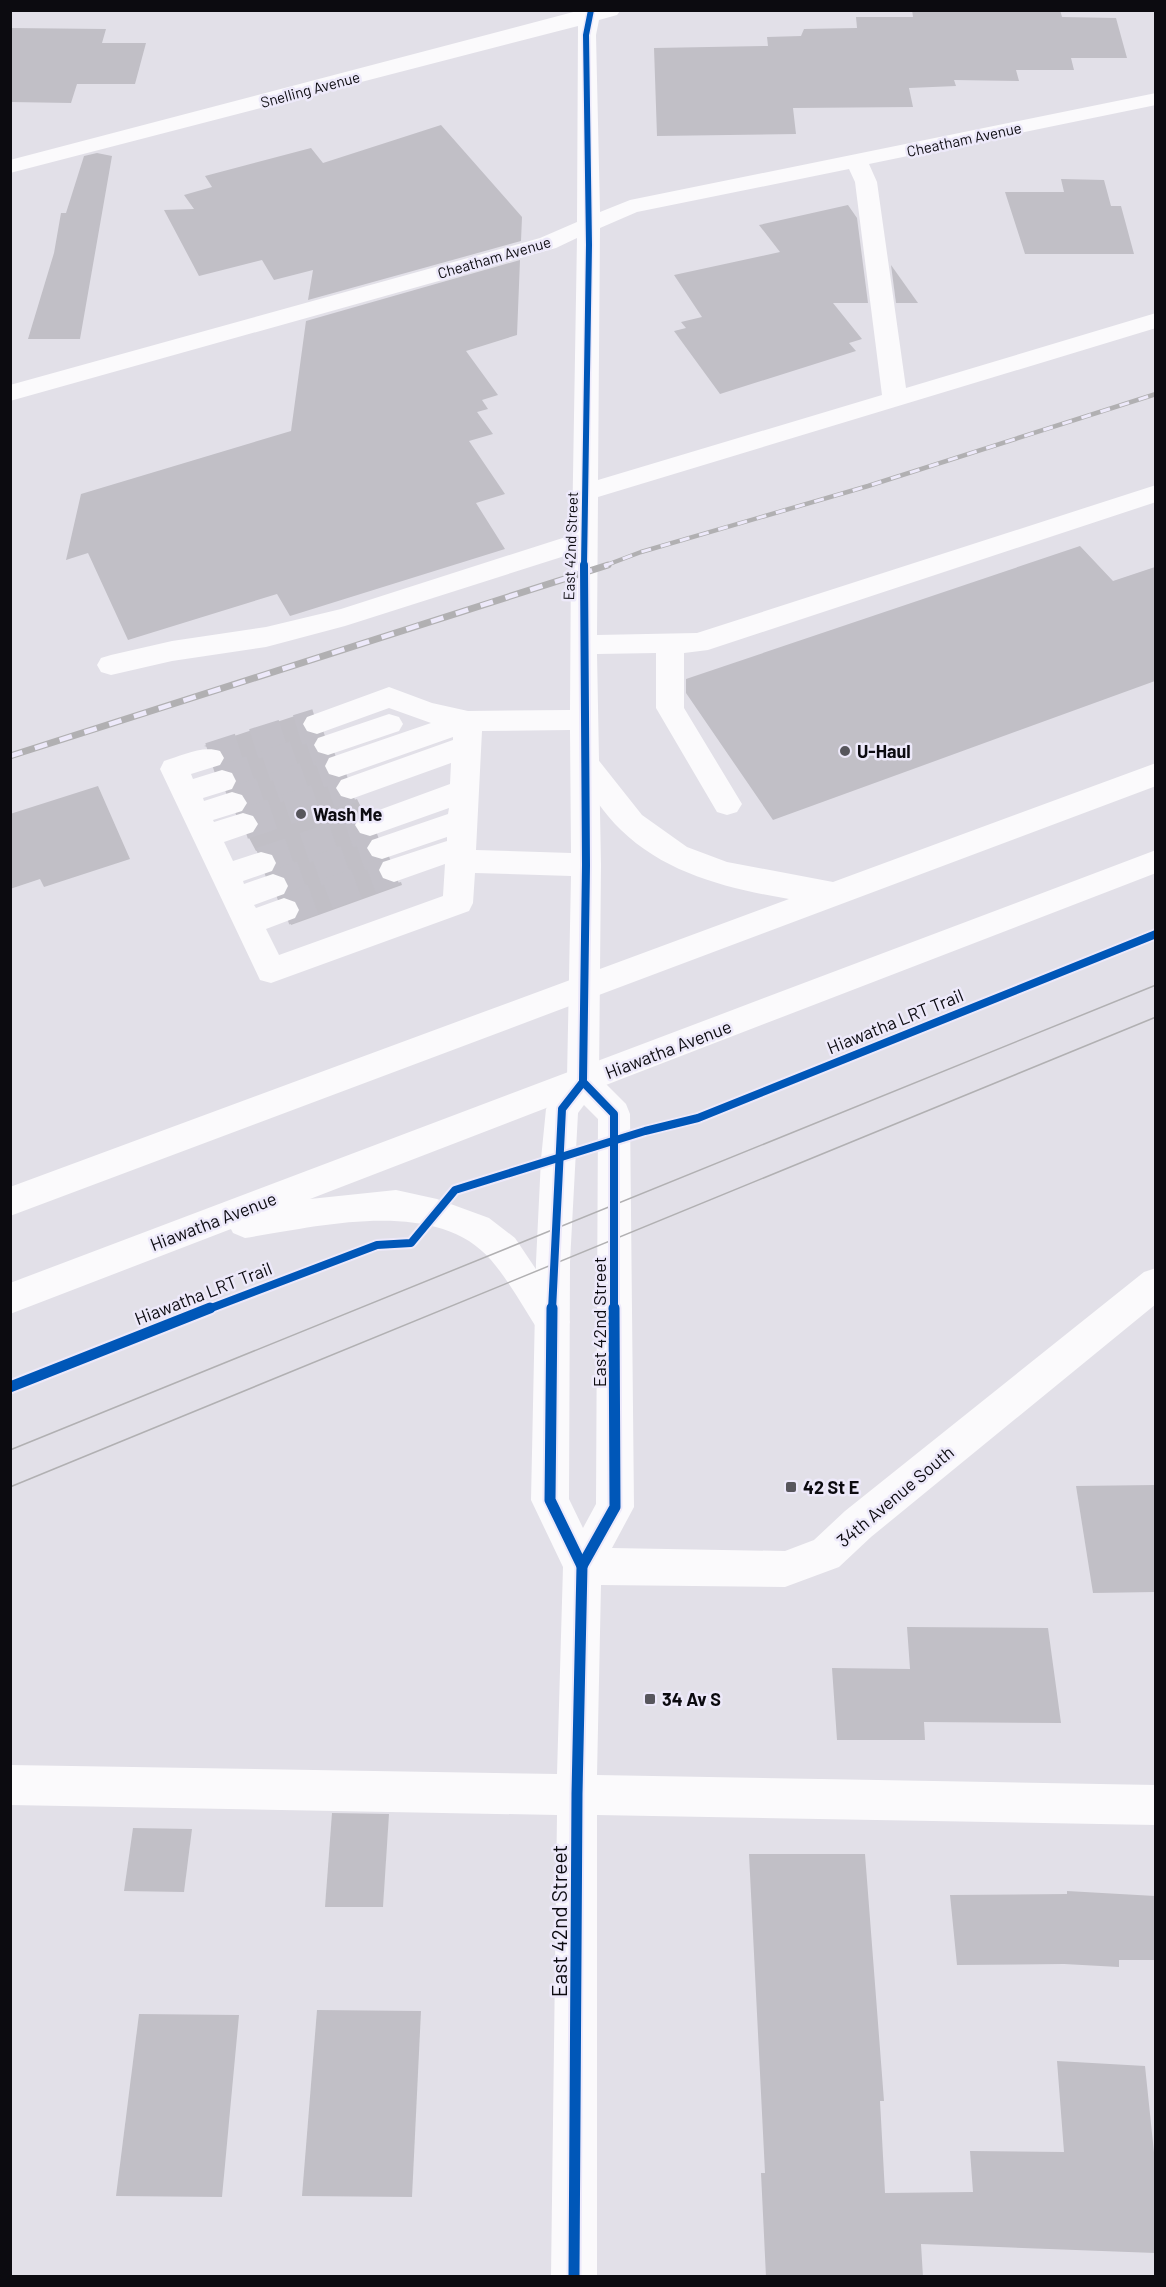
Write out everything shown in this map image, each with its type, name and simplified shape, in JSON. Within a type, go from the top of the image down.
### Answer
[{"type":"main road","name":"Snelling Avenue","points":[[10,167],[597,12]]},
{"type":"main road","name":"East 42nd Street","points":[[574,2277],[577,1794],[582,1566],[550,1500],[554,1228],[562,1109],[583,1082],[586,765],[583,645],[587,492],[588,225],[586,35],[597,12]]},
{"type":"main road","name":"Cheatham Avenue","points":[[10,393],[549,243],[630,207],[1155,99]]},
{"type":"main road","points":[[857,161],[866,182],[895,400]]},
{"type":"main road","points":[[587,492],[1155,320]]},
{"type":"main road","points":[[583,645],[698,643],[1155,493]]},
{"type":"main road","points":[[111,665],[172,651],[266,638],[585,540]]},
{"type":"main road","points":[[670,643],[670,708],[727,804]]},
{"type":"main road","points":[[467,734],[427,712],[333,756],[467,734],[584,720]]},
{"type":"main road","points":[[196,815],[271,971],[458,903],[467,734]]},
{"type":"main road","points":[[586,765],[630,822],[669,851],[718,873],[835,895]]},
{"type":"main road","points":[[10,1202],[1155,774]]},
{"type":"main road","points":[[465,790],[382,848],[462,843],[586,865]]},
{"type":"main road","points":[[196,815],[227,791],[196,815]]},
{"type":"main road","name":"Hiawatha Avenue","points":[[10,1299],[583,1082],[1155,861]]},
{"type":"main road","points":[[236,899],[272,886],[236,899]]},
{"type":"main road","name":"East 42nd Street","points":[[582,1566],[615,1507],[614,1114],[583,1082]]},
{"type":"main road","points":[[181,1233],[344,1209],[396,1205],[437,1214],[477,1228],[503,1249],[552,1322]]},
{"type":"main road","name":"34th Avenue South","points":[[582,1566],[785,1569],[826,1554],[858,1524],[1155,1283]]},
{"type":"main road","points":[[10,1785],[1155,1805]]},
{"type":"building","points":[[912,10],[1060,10],[1062,17],[1116,18],[1127,58],[1071,58],[1074,70],[1016,70],[1019,81],[954,80],[956,86],[909,88],[913,107],[793,108],[796,134],[657,136],[654,48],[768,46],[767,37],[801,36],[804,29],[857,28],[856,17],[913,17]]},
{"type":"building","points":[[10,28],[106,29],[102,43],[146,43],[135,84],[77,84],[71,103],[10,102]]},
{"type":"building","points":[[441,125],[522,217],[521,241],[308,300],[313,270],[274,280],[262,260],[199,276],[164,210],[194,209],[184,195],[212,187],[205,176],[311,148],[323,163]]},
{"type":"building","points":[[97,153],[112,156],[80,339],[28,339],[54,253],[61,213],[66,213],[84,156]]},
{"type":"building","points":[[1061,179],[1104,180],[1111,206],[1121,206],[1134,254],[1025,254],[1005,192],[1064,192]]},
{"type":"building","points":[[848,205],[857,218],[868,303],[833,303],[862,339],[849,343],[856,351],[720,394],[674,331],[686,328],[681,322],[702,317],[674,275],[780,252],[759,225]]},
{"type":"building","points":[[520,260],[517,335],[466,351],[498,395],[482,400],[488,409],[477,412],[493,434],[469,441],[505,494],[476,503],[505,549],[290,616],[277,594],[128,640],[88,553],[66,560],[81,494],[291,431],[306,321]]},
{"type":"building","points":[[891,265],[918,303],[896,303]]},
{"type":"building","name":"U-Haul","points":[[1080,546],[1113,581],[1155,567],[1155,681],[773,820],[686,693],[686,679]]},
{"type":"building","name":"Wash Me","points":[[310,711],[301,725],[306,733],[317,736],[312,746],[317,754],[327,757],[323,767],[327,775],[339,779],[334,789],[339,797],[350,801],[357,799],[364,813],[358,816],[353,826],[359,835],[371,838],[365,849],[371,858],[381,861],[377,871],[381,879],[393,884],[401,882],[402,885],[291,925],[290,922],[297,919],[301,909],[296,900],[285,896],[290,885],[285,876],[274,872],[278,862],[274,854],[262,850],[256,851],[248,836],[255,833],[260,823],[254,814],[245,811],[249,802],[244,794],[234,790],[238,782],[234,772],[223,768],[216,769],[226,759],[222,750],[204,746]]},
{"type":"building","points":[[98,786],[130,859],[44,887],[40,879],[10,889],[10,814]]},
{"type":"building","points":[[1155,1485],[1155,1592],[1093,1593],[1076,1486]]},
{"type":"building","points":[[907,1627],[1048,1628],[1061,1723],[924,1722],[925,1740],[837,1740],[832,1668],[910,1669]]},
{"type":"building","points":[[332,1813],[389,1814],[383,1907],[325,1907]]},
{"type":"building","points":[[133,1828],[192,1829],[184,1892],[124,1891]]},
{"type":"building","points":[[749,1854],[865,1854],[884,2101],[880,2101],[885,2193],[973,2192],[970,2151],[1064,2152],[1057,2061],[1145,2066],[1155,2162],[1155,2253],[921,2244],[923,2277],[766,2277],[761,2173],[765,2173]]},
{"type":"building","points":[[1067,1891],[1155,1896],[1155,1960],[1119,1960],[1119,1967],[1064,1964],[957,1965],[950,1895],[1067,1894]]},
{"type":"building","points":[[317,2010],[421,2011],[412,2197],[302,2196]]},
{"type":"building","points":[[139,2014],[239,2015],[222,2197],[116,2196]]},
{"type":"tunnel","points":[[210,758],[317,724]]},
{"type":"tunnel","points":[[222,781],[328,745]]},
{"type":"tunnel","points":[[232,803],[339,766]]},
{"type":"tunnel","points":[[243,824],[351,788]]},
{"type":"tunnel","points":[[261,863],[370,825]]},
{"type":"tunnel","points":[[273,886],[382,848]]},
{"type":"tunnel","points":[[284,910],[394,870]]},
{"type":"tram line","points":[[10,1450],[1156,985]]},
{"type":"tram line","points":[[10,1487],[1156,1017]]},
{"type":"railway","points":[[604,566],[641,552],[868,486],[1156,394]]},
{"type":"railway","points":[[10,756],[608,565]]},
{"type":"cycle path","points":[[574,2276],[577,1794],[582,1566],[550,1500],[553,1262],[558,1159],[562,1109],[583,1082],[586,865],[583,645],[589,245],[586,35],[591,10]]},
{"type":"cycle path","name":"Hiawatha LRT Trail","points":[[10,1387],[323,1264],[377,1245],[411,1243],[455,1190],[645,1131],[698,1118],[1156,934]]},
{"type":"cycle path","points":[[582,1566],[615,1507],[614,1114],[583,1082]]},
{"type":"place","name":"U-Haul","points":[[845,751]]},
{"type":"place","name":"Wash Me","points":[[301,814]]},
{"type":"place","name":"42 St E","points":[[791,1487]]},
{"type":"place","name":"34 Av S","points":[[650,1699]]}]
